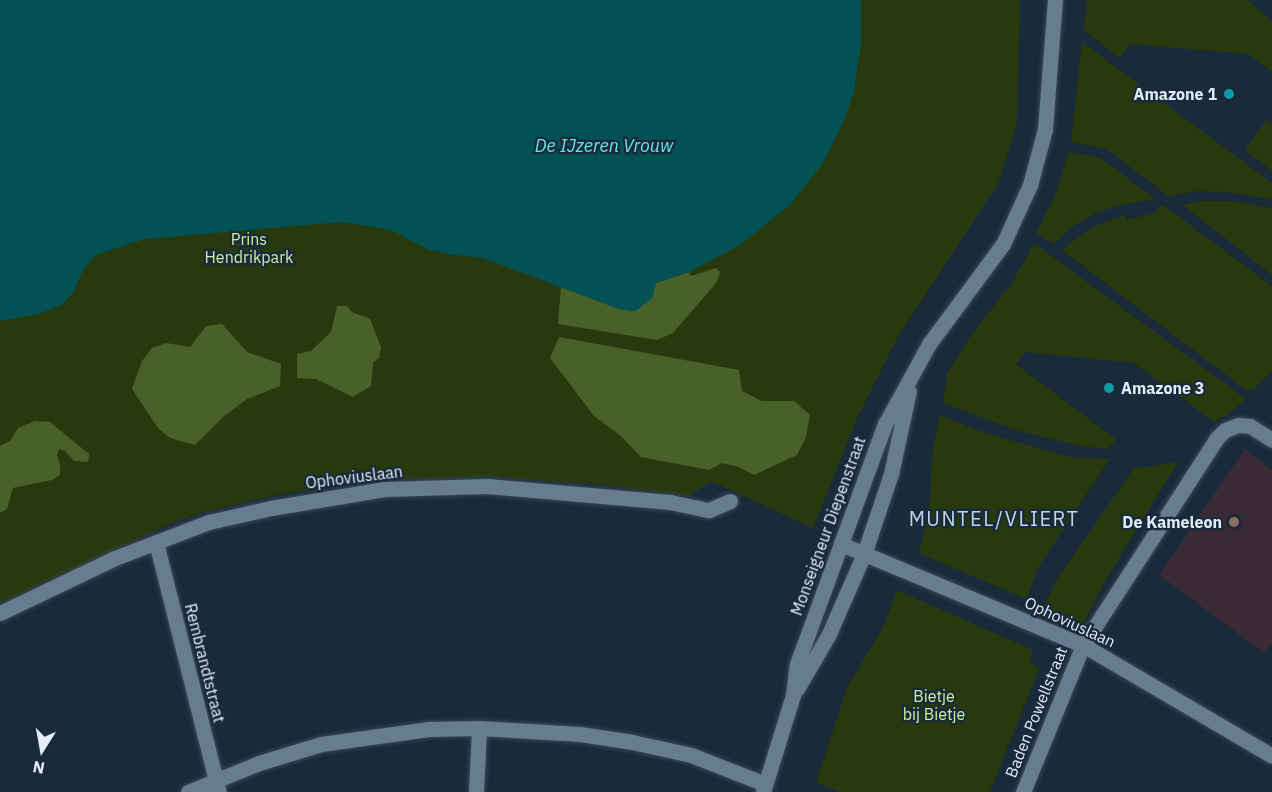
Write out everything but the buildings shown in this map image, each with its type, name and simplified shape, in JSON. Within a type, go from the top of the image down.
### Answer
[{"type":"street","name":"Monseigneur Diepenstraat","points":[[764,788],[793,695],[797,664],[885,424],[945,320],[1003,244],[1030,185],[1045,129],[1055,0]]},
{"type":"street","name":"Monseigneur Diepenstraat","points":[[793,695],[828,636],[864,554],[891,474],[912,376]]},
{"type":"street","name":"Baden Powellstraat","points":[[1023,792],[1083,645],[1217,438],[1226,430],[1238,425],[1250,426],[1272,440]]},
{"type":"street","name":"Ophoviuslaan","points":[[0,613],[115,558],[209,522],[271,508],[384,489],[499,487],[670,502],[710,510],[730,501]]},
{"type":"street","name":"Rembrandtstraat","points":[[156,542],[218,785]]},
{"type":"street","name":"Ophoviuslaan","points":[[841,544],[1083,645],[1272,756]]},
{"type":"street","points":[[476,792],[479,728]]},
{"type":"street","points":[[188,792],[218,785],[321,744],[418,730],[479,728],[580,734],[632,742],[691,755],[764,788]]},
{"type":"shaded area","points":[[716,268],[720,272],[717,282],[673,333],[657,340],[558,324],[561,286],[619,309],[635,311],[652,298],[656,283],[689,272],[691,276]]},
{"type":"shaded area","points":[[337,306],[347,306],[352,312],[370,319],[381,347],[379,358],[373,363],[371,386],[353,397],[316,379],[297,378],[297,354],[311,351],[331,332]]},
{"type":"shaded area","points":[[222,324],[247,352],[281,364],[280,386],[247,399],[224,416],[195,445],[170,438],[158,428],[132,389],[142,361],[152,348],[166,343],[190,347],[206,326]]},
{"type":"shaded area","points":[[559,337],[739,370],[742,391],[762,401],[794,401],[810,415],[806,437],[797,455],[754,475],[739,467],[722,463],[709,470],[641,457],[621,436],[594,416],[550,358]]},
{"type":"shaded area","points":[[35,421],[50,422],[89,454],[88,462],[74,461],[65,451],[59,449],[57,455],[60,475],[52,480],[13,488],[7,509],[0,513],[0,446],[10,441],[18,428]]},
{"type":"shaded area","name":"De Kameleon","points":[[1245,449],[1272,470],[1272,644],[1264,653],[1159,575]]},
{"type":"green space","name":"Prins Hendrikpark","points":[[0,0],[1020,0],[1017,123],[999,182],[897,338],[857,418],[813,528],[711,481],[689,496],[606,485],[488,477],[380,480],[271,496],[201,513],[172,523],[0,604]]},
{"type":"green space","points":[[1087,0],[1248,0],[1272,22],[1272,72],[1249,54],[1130,44],[1120,58],[1084,31]]},
{"type":"green space","points":[[1082,42],[1272,183],[1272,199],[1225,192],[1197,191],[1168,196],[1107,149],[1071,142]]},
{"type":"green space","points":[[1266,120],[1272,125],[1272,171],[1245,150]]},
{"type":"green space","points":[[1069,152],[1101,158],[1155,199],[1098,212],[1073,226],[1054,244],[1036,233],[1055,196]]},
{"type":"green space","points":[[1200,201],[1231,201],[1272,208],[1272,275],[1183,205]]},
{"type":"green space","points":[[1163,205],[1272,286],[1272,371],[1253,390],[1246,390],[1062,250],[1098,225],[1125,215],[1127,220],[1156,213],[1156,208]]},
{"type":"green space","points":[[1034,243],[1246,399],[1230,413],[1214,422],[1134,363],[1025,352],[1016,364],[1116,439],[1108,449],[1080,446],[1015,430],[943,403],[947,374],[971,335],[1012,283]]},
{"type":"green space","points":[[940,415],[979,431],[1070,457],[1110,459],[1039,566],[1026,599],[919,553],[929,511],[933,447]]},
{"type":"green space","points":[[1178,462],[1105,581],[1081,629],[1041,613],[1056,581],[1133,469]]},
{"type":"green space","name":"Bietje bij Bietje","points":[[897,590],[1033,650],[1030,662],[1039,669],[990,792],[840,792],[816,782],[847,688],[882,629]]},
{"type":"water","name":"De IJzeren Vrouw","points":[[0,0],[861,0],[861,43],[854,92],[844,121],[823,163],[791,204],[740,245],[689,272],[656,283],[652,298],[635,311],[619,309],[483,258],[427,249],[391,230],[342,222],[145,239],[95,255],[81,274],[73,293],[62,305],[38,314],[0,321]]},
{"type":"place","name":"Amazone 1","points":[[1229,94]]},
{"type":"place","name":"Amazone 3","points":[[1109,388]]},
{"type":"place","name":"De Kameleon","points":[[1234,522]]},
{"type":"district","name":"MUNTEL/VLIERT","points":[[994,518]]}]
